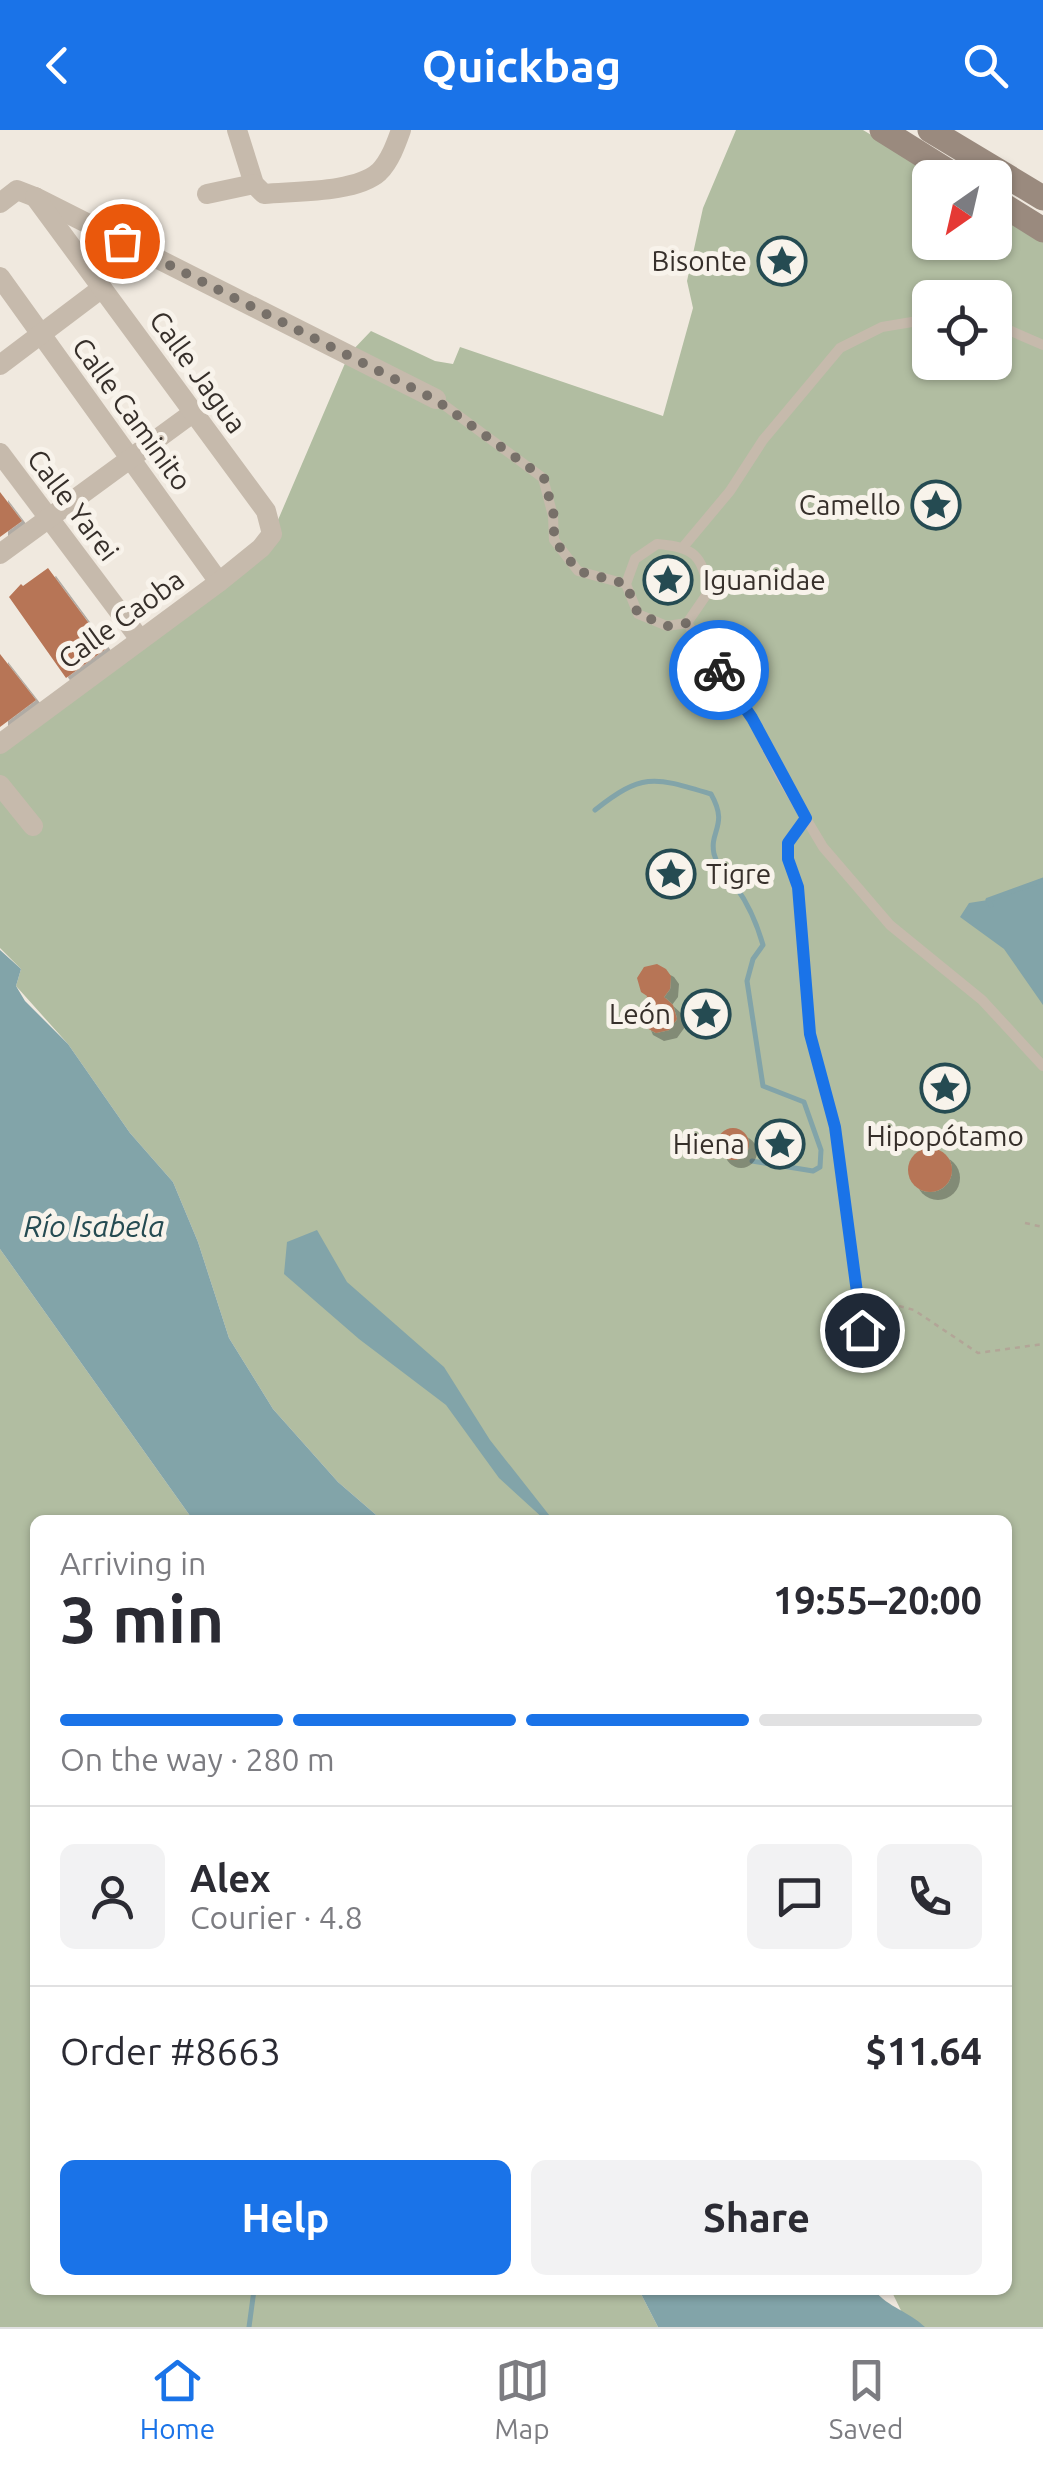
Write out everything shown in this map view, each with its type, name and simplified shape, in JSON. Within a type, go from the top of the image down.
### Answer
[{"type":"main road","points":[[882,130],[930,160]]},
{"type":"main road","points":[[930,130],[1043,198]]},
{"type":"main road","points":[[1012,211],[1043,230]]},
{"type":"street","points":[[238,130],[254,184],[264,194],[366,180],[380,171],[401,130]]},
{"type":"street","points":[[207,194],[254,184]]},
{"type":"street","points":[[17,197],[436,400]]},
{"type":"street","name":"Calle Jagua","points":[[17,197],[102,288],[266,511],[272,534]]},
{"type":"street","name":"Calle Caminito","points":[[0,278],[219,582]]},
{"type":"street","points":[[0,365],[102,288]]},
{"type":"street","points":[[0,554],[194,412]]},
{"type":"street","name":"Calle Yarei","points":[[0,454],[139,638]]},
{"type":"street","name":"Calle Caoba","points":[[0,744],[219,582],[272,534]]},
{"type":"street","points":[[0,786],[33,826]]},
{"type":"lane","points":[[684,546],[730,492],[763,440],[840,348],[882,327],[912,321]]},
{"type":"lane","points":[[1012,331],[1043,344]]},
{"type":"lane","points":[[436,400],[544,478],[554,516],[554,540],[578,571],[626,584]]},
{"type":"lane","points":[[658,544],[684,546],[704,564],[709,591],[687,623],[668,626],[638,614],[626,584],[635,559],[658,544]]},
{"type":"lane","points":[[687,623],[752,718],[823,847],[890,925],[982,1000],[1043,1066]]},
{"type":"lane","points":[[806,818],[788,843],[788,859],[798,887],[810,1034],[835,1127],[862,1330]]},
{"type":"path","points":[[1025,1223],[1043,1227]]},
{"type":"path","points":[[856,1298],[867,1297],[914,1310],[978,1353],[1043,1344]]},
{"type":"green space","points":[[736,130],[863,130],[913,160],[912,260],[1012,260],[1012,223],[1043,242],[1043,2327],[909,2327],[893,2295],[1012,2295],[1012,1515],[376,1515],[338,1482],[273,1409],[229,1338],[198,1242],[173,1182],[130,1133],[68,1044],[16,986],[21,969],[0,948],[0,744],[272,534],[349,354],[371,331],[435,361],[453,364],[460,347],[663,416],[693,308],[687,281],[703,208]]},
{"type":"green space","points":[[0,1249],[189,1515],[30,1515],[30,2295],[642,2295],[658,2327],[0,2327]]},
{"type":"water","points":[[1043,880],[1043,1005],[1004,949],[960,917],[969,903]]},
{"type":"water","name":"Río Isabela","points":[[0,950],[21,969],[16,986],[25,1001],[68,1044],[130,1133],[173,1182],[198,1242],[229,1338],[273,1409],[338,1482],[376,1515],[189,1515],[0,1249]]},
{"type":"water","points":[[317,1230],[347,1282],[444,1367],[490,1440],[549,1515],[540,1515],[499,1478],[446,1405],[359,1339],[284,1274],[287,1242]]},
{"type":"water","points":[[642,2295],[879,2295],[925,2327],[658,2327]]},
{"type":"building","points":[[0,492],[22,521],[0,537]]},
{"type":"building","points":[[48,568],[107,648],[66,678],[9,597],[21,584]]},
{"type":"building","points":[[0,654],[36,700],[0,727]]},
{"type":"building","points":[[657,964],[671,976],[670,989],[664,997],[673,1005],[677,1019],[669,1030],[656,1033],[645,1027],[642,1020],[647,996],[641,992],[637,978],[644,967]]},
{"type":"building","points":[[733,1128],[745,1132],[749,1144],[745,1156],[733,1160],[721,1156],[717,1144],[721,1132]]},
{"type":"building","points":[[930,1148],[945,1155],[952,1170],[945,1185],[930,1192],[915,1185],[908,1170],[915,1155]]},
{"type":"waterway","points":[[595,810],[625,789],[650,781],[711,794],[716,805],[719,821],[714,854],[749,908],[763,945],[753,959],[747,981],[763,1086],[804,1102],[821,1150],[820,1167],[813,1171],[752,1161]]},
{"type":"waterway","points":[[991,905],[988,900],[1043,880]]},
{"type":"waterway","points":[[249,2327],[253,2295]]},
{"type":"way so far","points":[[122,241],[436,400],[544,478],[554,516],[554,540],[578,571],[626,584],[638,614],[668,626],[687,623],[719,670]]},
{"type":"place","name":"Bisonte","points":[[782,261]]},
{"type":"place","name":"Camello","points":[[936,505]]},
{"type":"place","name":"Iguanidae","points":[[668,580]]},
{"type":"place","name":"Tigre","points":[[671,874]]},
{"type":"place","name":"León","points":[[706,1014]]},
{"type":"place","name":"Hipopótamo","points":[[945,1088]]},
{"type":"place","name":"Hiena","points":[[780,1144]]},
{"type":"route","points":[[719,670],[752,718],[806,818],[788,843],[788,859],[798,887],[810,1034],[835,1127],[862,1330]]}]
